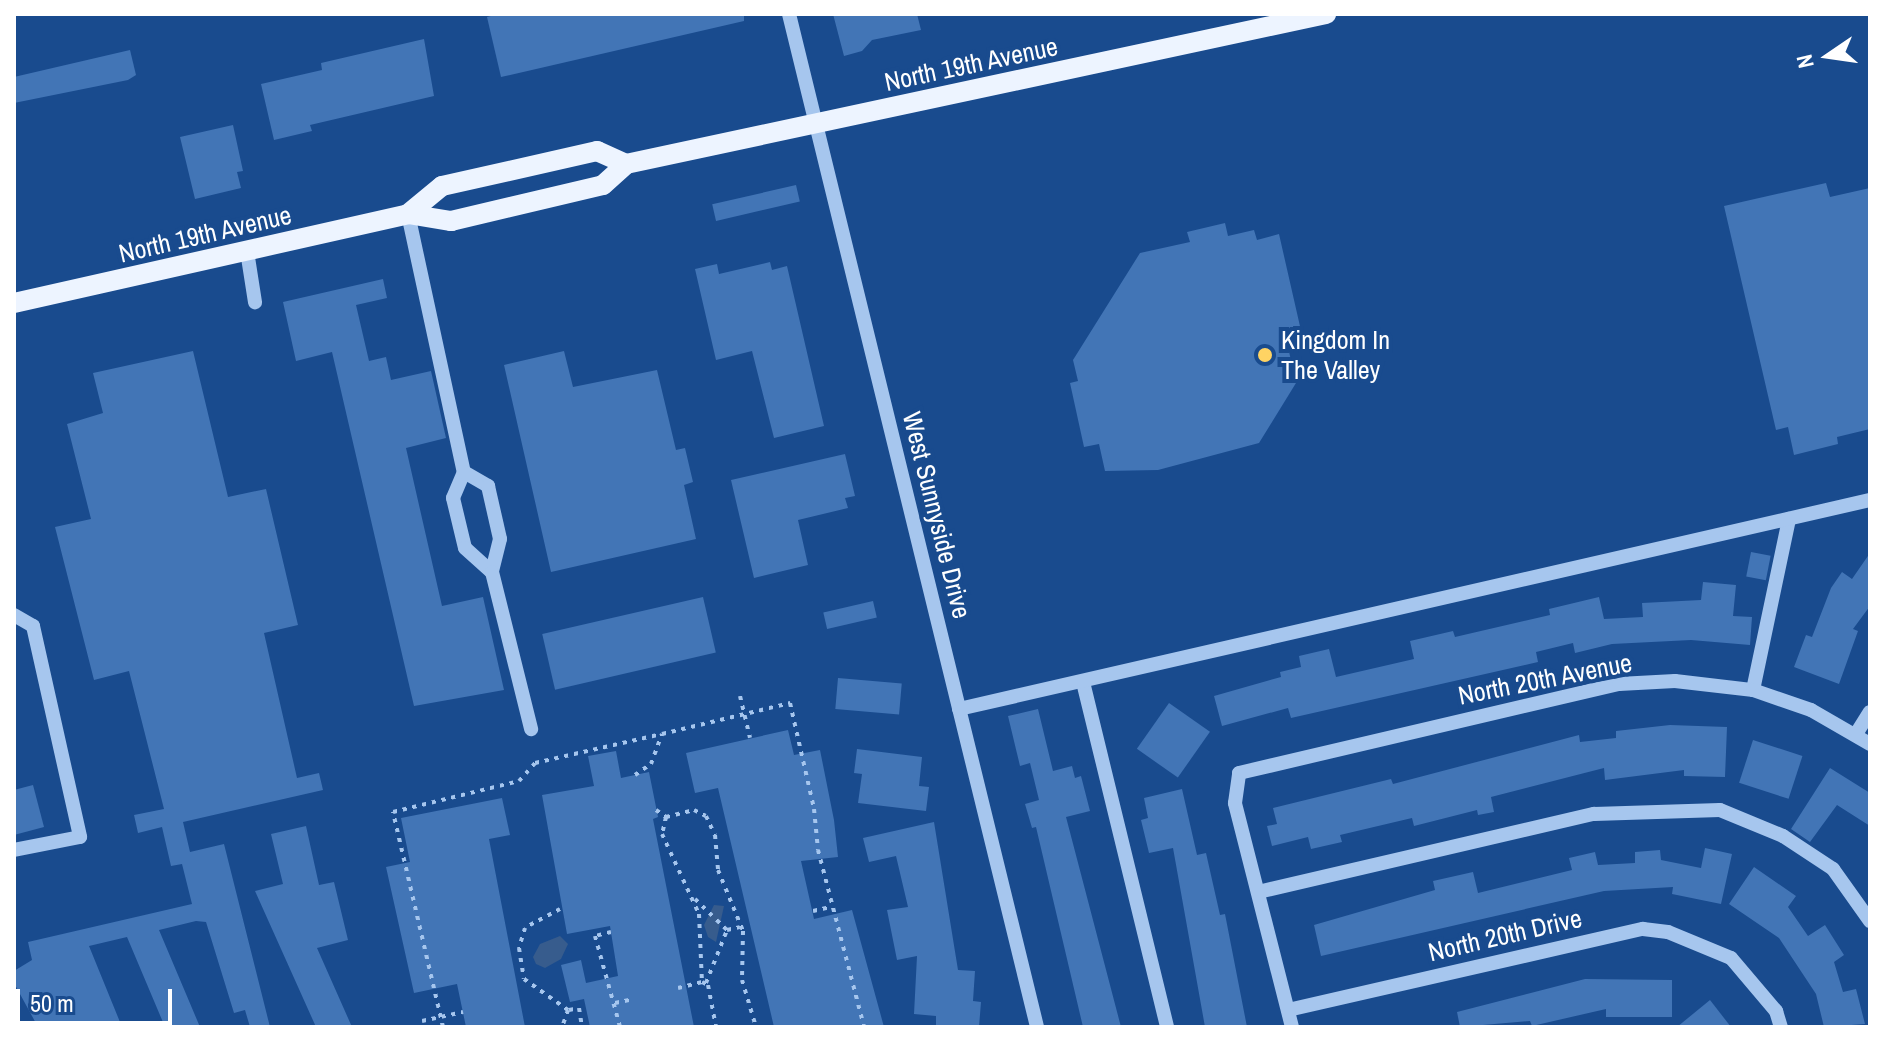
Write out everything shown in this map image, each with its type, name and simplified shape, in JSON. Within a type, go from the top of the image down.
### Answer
[{"type":"main road","name":"North 19th Avenue","points":[[14,303],[408,214],[463,218],[603,185],[626,164],[1326,14]]},
{"type":"main road","name":"North 19th Avenue","points":[[408,214],[442,186],[597,151],[626,164]]},
{"type":"street","name":"West Sunnyside Drive","points":[[789,14],[1037,1027]]},
{"type":"street","points":[[408,214],[464,472],[453,498],[465,548],[492,572]]},
{"type":"street","points":[[247,251],[255,302]]},
{"type":"street","points":[[464,472],[488,486],[500,539],[492,572],[531,729]]},
{"type":"street","points":[[959,709],[1870,500]]},
{"type":"street","points":[[1753,690],[1789,519]]},
{"type":"street","points":[[14,615],[33,626],[80,837],[14,850]]},
{"type":"street","name":"North 20th Avenue","points":[[1258,892],[1235,803],[1239,773],[1619,684],[1675,681],[1753,690],[1856,734],[1870,744]]},
{"type":"street","points":[[1083,682],[1167,1027]]},
{"type":"street","points":[[1856,734],[1870,712]]},
{"type":"street","points":[[1292,1027],[1258,892],[1594,814],[1720,810],[1783,836],[1833,869],[1870,921]]},
{"type":"street","name":"North 20th Drive","points":[[1288,1010],[1643,929],[1668,932],[1731,958],[1776,1011],[1781,1027]]},
{"type":"path","points":[[740,696],[750,738]]},
{"type":"path","points":[[443,1027],[393,812],[519,781],[535,763],[790,703],[831,907],[864,1027]]},
{"type":"path","points":[[635,775],[651,764],[662,734]]},
{"type":"path","points":[[656,810],[666,817],[694,810],[706,816],[715,835],[718,870],[740,927],[742,980],[756,1027]]},
{"type":"path","points":[[666,817],[662,834],[692,895],[700,922],[704,982],[713,995],[716,1027]]},
{"type":"path","points":[[692,895],[727,930]]},
{"type":"path","points":[[813,911],[831,907]]},
{"type":"path","points":[[560,909],[525,928],[519,948],[524,979],[568,1010],[579,1008],[582,1027]]},
{"type":"path","points":[[727,930],[740,927]]},
{"type":"path","points":[[704,982],[727,930]]},
{"type":"path","points":[[611,932],[595,936],[620,1027]]},
{"type":"path","points":[[678,988],[704,982]]},
{"type":"path","points":[[615,1003],[634,999]]},
{"type":"path","points":[[562,1027],[568,1010]]},
{"type":"path","points":[[422,1021],[463,1012]]},
{"type":"water","points":[[714,905],[724,906],[716,942],[708,937],[704,925]]},
{"type":"water","points":[[560,936],[568,944],[561,959],[545,968],[536,964],[533,957],[540,944]]},
{"type":"building","points":[[498,14],[744,14],[744,21],[501,77],[487,17]]},
{"type":"building","points":[[833,14],[917,14],[921,30],[872,40],[862,51],[844,56]]},
{"type":"building","points":[[424,39],[434,96],[310,125],[312,131],[274,140],[261,84],[322,70],[321,63]]},
{"type":"building","points":[[130,50],[136,75],[128,80],[14,103],[14,77]]},
{"type":"building","points":[[233,125],[243,171],[237,172],[241,188],[195,199],[180,137]]},
{"type":"building","points":[[1826,183],[1830,197],[1870,188],[1870,429],[1837,437],[1838,444],[1794,455],[1788,427],[1776,430],[1724,206]]},
{"type":"building","points":[[796,185],[800,202],[716,221],[712,204]]},
{"type":"building","points":[[1225,223],[1228,236],[1254,230],[1257,240],[1279,234],[1302,335],[1286,338],[1296,383],[1259,443],[1158,470],[1105,471],[1099,444],[1084,447],[1070,383],[1078,381],[1073,360],[1140,253],[1190,242],[1187,232]]},
{"type":"building","points":[[770,262],[772,270],[787,266],[824,426],[774,438],[752,351],[716,360],[695,269],[717,264],[719,274]]},
{"type":"building","points":[[383,279],[387,298],[356,305],[369,361],[386,357],[391,380],[431,371],[446,438],[406,448],[442,606],[483,597],[504,690],[414,706],[332,352],[296,361],[283,302]]},
{"type":"building","points":[[193,351],[228,497],[266,489],[298,625],[264,633],[297,778],[319,773],[323,790],[183,822],[190,852],[224,844],[270,1027],[250,1027],[245,1010],[234,1013],[206,922],[196,921],[159,930],[200,1027],[165,1027],[127,937],[89,946],[122,1027],[38,1027],[14,983],[14,971],[32,960],[28,942],[192,904],[182,864],[171,866],[162,827],[138,833],[134,815],[164,809],[129,671],[94,680],[55,527],[91,519],[67,424],[103,413],[93,373]]},
{"type":"building","points":[[564,351],[573,387],[657,370],[676,450],[685,448],[693,482],[684,485],[696,539],[551,572],[504,365]]},
{"type":"building","points":[[845,454],[855,496],[845,498],[848,508],[798,520],[808,565],[754,578],[731,480]]},
{"type":"building","points":[[1751,552],[1771,556],[1766,580],[1746,577]]},
{"type":"building","points":[[1870,553],[1870,606],[1853,629],[1858,631],[1839,684],[1794,667],[1806,635],[1812,637],[1831,588],[1842,572],[1852,579]]},
{"type":"building","points":[[1703,582],[1736,585],[1733,616],[1752,617],[1750,645],[1691,640],[1612,644],[1575,653],[1573,643],[1536,652],[1538,662],[1291,718],[1288,708],[1222,726],[1214,696],[1281,677],[1280,672],[1301,667],[1299,656],[1329,649],[1336,677],[1414,659],[1410,641],[1453,631],[1455,637],[1550,615],[1549,609],[1599,597],[1604,619],[1643,617],[1642,603],[1701,600]]},
{"type":"building","points":[[703,597],[716,653],[555,690],[542,634]]},
{"type":"building","points":[[873,601],[877,618],[827,629],[823,612]]},
{"type":"building","points":[[838,678],[902,684],[899,714],[835,709]]},
{"type":"building","points":[[1169,703],[1210,732],[1178,778],[1137,749]]},
{"type":"building","points":[[1038,709],[1053,771],[1072,766],[1075,778],[1081,776],[1090,811],[1066,817],[1121,1027],[1083,1027],[1036,827],[1032,828],[1025,804],[1039,800],[1030,763],[1020,766],[1008,716]]},
{"type":"building","points":[[1670,725],[1727,727],[1725,777],[1684,776],[1684,770],[1605,780],[1604,768],[1491,797],[1494,812],[1478,815],[1477,810],[1414,826],[1412,818],[1340,835],[1342,842],[1311,849],[1308,837],[1272,846],[1267,826],[1277,824],[1273,808],[1391,779],[1393,784],[1579,735],[1580,742],[1616,738],[1616,731]]},
{"type":"building","points":[[788,730],[794,755],[820,750],[834,820],[838,857],[801,861],[814,919],[852,910],[884,1027],[774,1027],[718,788],[695,793],[686,753]]},
{"type":"building","points":[[1753,740],[1802,756],[1789,799],[1739,783]]},
{"type":"building","points":[[857,749],[922,757],[919,786],[929,787],[926,811],[858,803],[862,774],[854,773]]},
{"type":"building","points":[[616,751],[621,778],[649,772],[658,817],[653,819],[694,1027],[590,1027],[584,999],[570,1002],[561,965],[581,960],[586,983],[618,976],[610,926],[567,934],[542,795],[594,786],[588,756]]},
{"type":"building","points":[[1830,768],[1870,793],[1870,826],[1837,805],[1810,842],[1791,829]]},
{"type":"building","points":[[33,785],[44,827],[14,835],[14,790]]},
{"type":"building","points":[[1182,789],[1197,855],[1206,853],[1220,915],[1225,914],[1247,1027],[1205,1027],[1173,848],[1149,853],[1141,820],[1148,818],[1144,798]]},
{"type":"building","points":[[502,798],[510,835],[489,839],[525,1027],[466,1027],[457,984],[414,993],[386,867],[410,862],[401,818]]},
{"type":"building","points":[[934,822],[958,970],[975,971],[973,1001],[981,1002],[979,1027],[936,1027],[936,1016],[914,1014],[917,956],[897,960],[887,910],[908,907],[896,856],[869,862],[863,838]]},
{"type":"building","points":[[306,826],[319,885],[334,882],[348,940],[317,948],[352,1027],[316,1027],[255,891],[283,884],[271,834]]},
{"type":"building","points":[[1705,848],[1732,854],[1721,904],[1672,894],[1673,887],[1604,891],[1321,956],[1314,925],[1435,890],[1433,881],[1473,872],[1478,893],[1572,870],[1569,858],[1595,852],[1598,865],[1635,863],[1635,852],[1660,850],[1661,860],[1701,868]]},
{"type":"building","points":[[1754,867],[1796,896],[1788,907],[1808,936],[1825,925],[1844,955],[1834,962],[1843,992],[1856,989],[1865,1024],[1824,1027],[1816,994],[1779,938],[1729,904]]},
{"type":"building","points":[[1585,979],[1672,980],[1672,1017],[1606,1017],[1606,1009],[1532,1026],[1530,1021],[1460,1027],[1457,1012]]},
{"type":"building","points":[[1710,1000],[1731,1027],[1677,1027]]},
{"type":"place","name":"Kingdom In The Valley","points":[[1265,355]]}]
